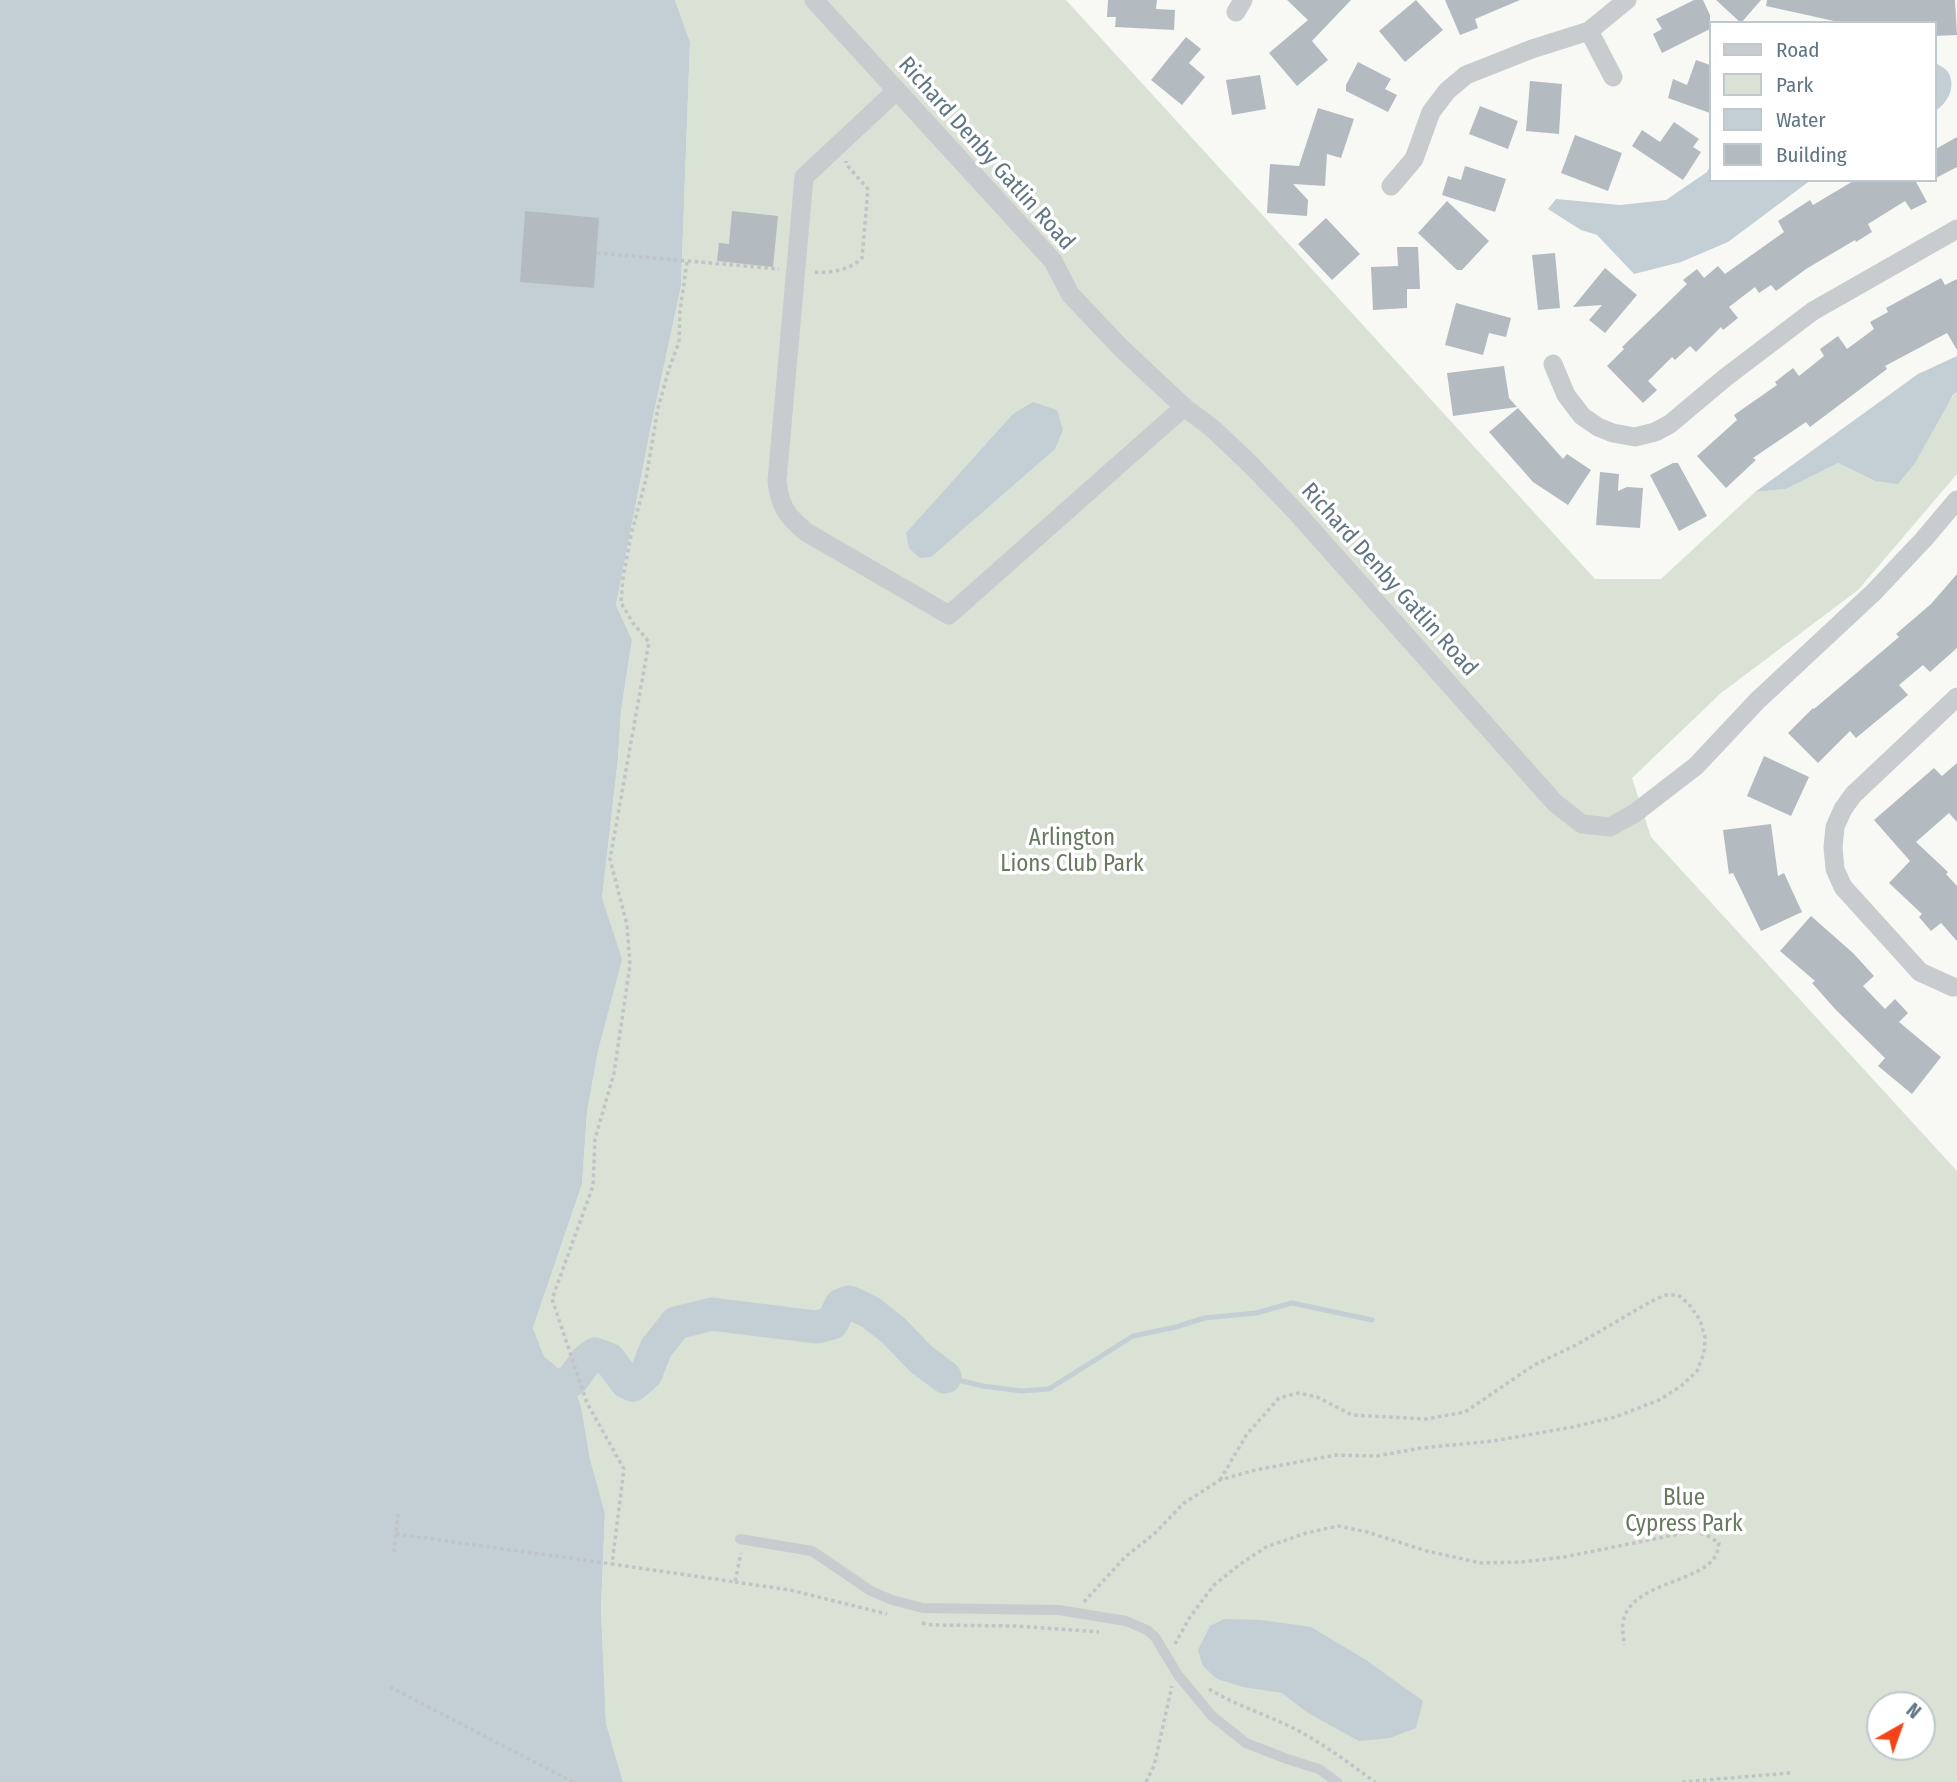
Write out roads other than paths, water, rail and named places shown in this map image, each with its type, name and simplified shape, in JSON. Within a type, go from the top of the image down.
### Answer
[{"type":"street","name":"Richard Denby Gatlin Road","points":[[814,0],[1053,261],[1070,294],[1120,347],[1184,407],[1212,428],[1287,503],[1555,803],[1582,824],[1610,827],[1635,813],[1696,766],[1757,701],[1874,592],[1957,500]]},
{"type":"street","points":[[1391,186],[1414,159],[1430,112],[1447,91],[1466,75],[1589,30],[1627,0]]},
{"type":"street","points":[[1589,30],[1613,77]]},
{"type":"street","points":[[896,91],[804,177],[777,481],[780,501],[792,520],[806,532],[949,615],[1184,407]]},
{"type":"street","points":[[1553,364],[1566,395],[1590,422],[1613,433],[1635,437],[1655,432],[1670,425],[1726,377],[1813,311],[1957,229]]},
{"type":"street","points":[[1953,987],[1920,972],[1843,887],[1835,869],[1833,847],[1835,827],[1853,795],[1957,697]]},
{"type":"lane","points":[[742,1539],[812,1551],[871,1591],[923,1608],[1059,1610],[1126,1621],[1147,1629],[1212,1716],[1246,1743],[1319,1769],[1337,1782]]},
{"type":"water","points":[[0,0],[675,0],[690,42],[681,286],[616,605],[632,640],[621,711],[602,898],[622,959],[598,1051],[587,1113],[582,1184],[533,1328],[544,1356],[572,1380],[581,1406],[590,1459],[605,1513],[601,1609],[606,1723],[623,1782],[0,1782]]},
{"type":"water","points":[[1936,63],[1944,68],[1951,78],[1951,89],[1943,104],[1936,110]]},
{"type":"water","points":[[1708,170],[1708,182],[1808,182],[1728,242],[1681,262],[1634,274],[1597,235],[1581,230],[1548,209],[1556,199],[1620,205],[1666,200]]},
{"type":"water","points":[[1957,356],[1957,392],[1915,463],[1898,484],[1875,481],[1838,463],[1786,489],[1755,492],[1918,374]]},
{"type":"water","points":[[1033,402],[1057,410],[1063,430],[1055,449],[931,557],[920,558],[909,548],[906,533],[1013,414]]},
{"type":"water","points":[[1224,1619],[1261,1620],[1311,1627],[1366,1660],[1423,1701],[1416,1728],[1390,1738],[1359,1741],[1308,1713],[1282,1693],[1243,1687],[1217,1679],[1203,1666],[1198,1650],[1210,1626]]},
{"type":"waterway","points":[[531,1379],[556,1389],[572,1380],[586,1361],[595,1354],[609,1359],[626,1382],[633,1385],[646,1374],[656,1348],[676,1323],[712,1314],[817,1327],[832,1323],[841,1305],[849,1302],[870,1312],[893,1330],[921,1359],[945,1377]]},
{"type":"waterway","points":[[945,1377],[1021,1391],[1049,1389],[1133,1336],[1204,1318],[1256,1313],[1292,1303],[1372,1320]]},
{"type":"park label","name":"Arlington Lions Club Park","points":[[1072,852]]},
{"type":"park label","name":"Blue Cypress Park","points":[[1684,1512]]}]
